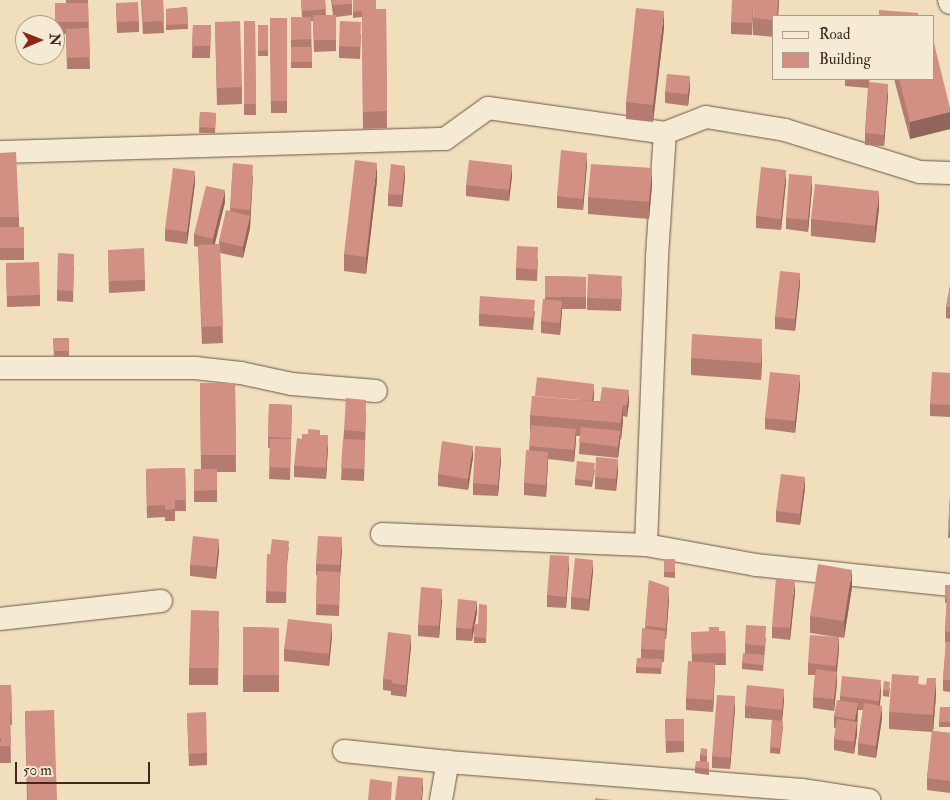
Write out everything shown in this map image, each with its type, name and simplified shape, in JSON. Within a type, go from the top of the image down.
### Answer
[{"type":"street","points":[[0,152],[445,139],[488,108],[665,133],[706,116],[785,130],[920,172],[950,172]]},
{"type":"street","points":[[646,545],[657,256],[665,133]]},
{"type":"street","points":[[0,368],[196,368],[241,373],[292,384],[376,391]]},
{"type":"street","points":[[382,534],[646,545],[756,565],[950,585]]},
{"type":"street","points":[[0,619],[161,600]]},
{"type":"street","points":[[344,751],[448,762],[802,790],[869,800]]},
{"type":"street","points":[[441,800],[448,762]]},
{"type":"building","points":[[142,0],[163,0],[164,21],[143,22]]},
{"type":"building","points":[[301,0],[325,0],[326,9],[302,11]]},
{"type":"building","points":[[332,0],[352,0],[352,4],[333,5]]},
{"type":"building","points":[[353,0],[376,0],[376,9],[362,9],[362,11],[353,12]]},
{"type":"building","points":[[732,0],[753,0],[752,23],[731,22]]},
{"type":"building","points":[[754,0],[778,0],[777,15],[772,15],[772,20],[753,18]]},
{"type":"building","points":[[138,2],[139,21],[117,22],[116,3]]},
{"type":"building","points":[[55,3],[88,3],[88,22],[65,22],[65,15],[55,15]]},
{"type":"building","points":[[187,7],[188,24],[166,25],[166,9]]},
{"type":"building","points":[[636,8],[664,11],[653,105],[626,102]]},
{"type":"building","points":[[362,9],[386,9],[387,111],[363,112]]},
{"type":"building","points":[[879,10],[918,13],[918,15],[879,15]]},
{"type":"building","points":[[313,15],[336,15],[336,40],[314,40]]},
{"type":"building","points":[[291,17],[311,17],[311,39],[291,40]]},
{"type":"building","points":[[270,18],[287,18],[287,101],[271,101]]},
{"type":"building","points":[[240,21],[242,87],[217,88],[215,22]]},
{"type":"building","points":[[244,21],[255,21],[256,104],[244,104]]},
{"type":"building","points":[[340,21],[361,22],[360,47],[339,46]]},
{"type":"building","points":[[193,25],[211,25],[210,46],[192,46]]},
{"type":"building","points":[[258,25],[268,25],[268,50],[258,51]]},
{"type":"building","points":[[89,28],[90,57],[67,58],[66,29]]},
{"type":"building","points":[[291,47],[312,47],[312,62],[291,62]]},
{"type":"building","points":[[935,47],[950,112],[910,122],[899,80],[935,80]]},
{"type":"building","points":[[667,74],[690,76],[688,94],[665,92]]},
{"type":"building","points":[[869,82],[888,84],[884,135],[865,133]]},
{"type":"building","points":[[200,112],[216,113],[215,128],[199,127]]},
{"type":"building","points":[[561,150],[587,153],[583,199],[557,196]]},
{"type":"building","points":[[16,152],[19,217],[0,217],[0,153]]},
{"type":"building","points":[[355,160],[377,163],[366,257],[344,254]]},
{"type":"building","points":[[469,160],[512,165],[509,190],[466,185]]},
{"type":"building","points":[[233,163],[253,165],[250,210],[230,208]]},
{"type":"building","points":[[391,164],[405,166],[402,195],[388,194]]},
{"type":"building","points":[[591,164],[652,168],[649,202],[588,197]]},
{"type":"building","points":[[761,167],[786,170],[781,219],[756,216]]},
{"type":"building","points":[[173,168],[195,171],[187,232],[165,229]]},
{"type":"building","points":[[789,174],[812,176],[808,220],[786,218]]},
{"type":"building","points":[[815,184],[879,191],[875,226],[811,219]]},
{"type":"building","points":[[206,186],[225,190],[213,239],[194,234]]},
{"type":"building","points":[[226,210],[250,216],[243,247],[219,241]]},
{"type":"building","points":[[0,227],[24,227],[24,248],[0,248]]},
{"type":"building","points":[[220,244],[223,326],[202,327],[198,245]]},
{"type":"building","points":[[517,246],[538,247],[537,270],[516,268]]},
{"type":"building","points":[[144,248],[145,280],[109,281],[108,250]]},
{"type":"building","points":[[58,253],[74,254],[73,291],[57,290]]},
{"type":"building","points":[[39,262],[40,295],[7,296],[6,263]]},
{"type":"building","points":[[780,271],[800,273],[795,319],[775,317]]},
{"type":"building","points":[[588,274],[622,276],[621,299],[587,298]]},
{"type":"building","points":[[545,276],[586,277],[586,297],[545,297]]},
{"type":"building","points":[[950,286],[950,307],[946,307]]},
{"type":"building","points":[[480,296],[535,300],[533,318],[479,314]]},
{"type":"building","points":[[543,299],[562,301],[560,323],[541,321]]},
{"type":"building","points":[[692,334],[762,339],[761,363],[691,358]]},
{"type":"building","points":[[53,338],[69,338],[69,351],[54,351]]},
{"type":"building","points":[[770,372],[800,375],[795,421],[765,418]]},
{"type":"building","points":[[932,372],[950,373],[950,405],[930,404]]},
{"type":"building","points":[[537,377],[594,384],[592,401],[535,396]]},
{"type":"building","points":[[200,383],[235,383],[236,455],[201,455]]},
{"type":"building","points":[[602,387],[629,390],[627,405],[600,402]]},
{"type":"building","points":[[532,396],[623,404],[621,423],[530,415]]},
{"type":"building","points":[[346,398],[366,400],[365,432],[344,430]]},
{"type":"building","points":[[269,404],[292,405],[291,438],[268,437]]},
{"type":"building","points":[[531,425],[576,429],[574,450],[529,446]]},
{"type":"building","points":[[581,427],[620,431],[618,447],[579,442]]},
{"type":"building","points":[[308,429],[320,430],[320,435],[328,435],[326,468],[294,466],[297,438],[302,439],[302,434],[308,434]]},
{"type":"building","points":[[270,439],[291,439],[290,468],[269,467]]},
{"type":"building","points":[[343,439],[365,440],[364,469],[341,468]]},
{"type":"building","points":[[442,441],[473,446],[468,479],[438,474]]},
{"type":"building","points":[[475,446],[501,448],[498,485],[473,483]]},
{"type":"building","points":[[526,450],[548,452],[546,485],[524,483]]},
{"type":"building","points":[[596,457],[618,459],[616,479],[595,477]]},
{"type":"building","points":[[577,461],[595,463],[592,481],[575,479]]},
{"type":"building","points":[[185,468],[186,500],[175,500],[175,509],[165,510],[165,505],[147,506],[146,469]]},
{"type":"building","points":[[194,469],[217,469],[217,490],[194,491]]},
{"type":"building","points":[[781,474],[805,477],[800,514],[776,511]]},
{"type":"building","points":[[950,496],[950,526],[948,526]]},
{"type":"building","points":[[193,536],[219,539],[216,567],[190,565]]},
{"type":"building","points":[[318,536],[342,537],[340,565],[316,564]]},
{"type":"building","points":[[272,539],[289,541],[287,559],[287,555],[270,555]]},
{"type":"building","points":[[267,554],[287,555],[286,592],[266,591]]},
{"type":"building","points":[[550,555],[569,556],[566,597],[547,595]]},
{"type":"building","points":[[575,558],[593,560],[589,599],[571,597]]},
{"type":"building","points":[[664,559],[675,559],[675,572],[664,572]]},
{"type":"building","points":[[818,564],[852,570],[844,621],[810,616]]},
{"type":"building","points":[[317,571],[340,572],[339,605],[316,604]]},
{"type":"building","points":[[776,578],[795,580],[790,628],[772,627]]},
{"type":"building","points":[[649,580],[669,587],[666,628],[645,626]]},
{"type":"building","points":[[945,585],[950,585],[950,592],[947,592],[947,597],[945,597]]},
{"type":"building","points":[[421,587],[442,589],[439,626],[418,625]]},
{"type":"building","points":[[947,592],[950,592],[950,632],[945,631]]},
{"type":"building","points":[[458,599],[477,601],[472,629],[456,628]]},
{"type":"building","points":[[479,604],[487,605],[486,638],[474,637],[474,624],[478,624]]},
{"type":"building","points":[[191,610],[219,611],[218,668],[189,668]]},
{"type":"building","points":[[288,619],[332,624],[329,654],[284,649]]},
{"type":"building","points":[[746,625],[766,626],[765,646],[745,644]]},
{"type":"building","points":[[243,627],[279,628],[279,675],[243,675]]},
{"type":"building","points":[[709,627],[719,627],[719,631],[725,631],[726,653],[692,654],[691,632],[709,632]]},
{"type":"building","points":[[642,628],[665,631],[664,650],[641,649]]},
{"type":"building","points":[[388,632],[411,635],[406,685],[391,683],[392,680],[383,679]]},
{"type":"building","points":[[810,635],[839,637],[836,666],[808,663]]},
{"type":"building","points":[[946,641],[950,642],[950,680],[943,680]]},
{"type":"building","points":[[743,653],[764,655],[763,665],[742,663]]},
{"type":"building","points":[[637,658],[662,659],[661,668],[636,667]]},
{"type":"building","points":[[688,661],[715,663],[713,700],[686,698]]},
{"type":"building","points":[[816,669],[837,672],[834,699],[813,697]]},
{"type":"building","points":[[892,674],[919,676],[918,684],[926,685],[927,678],[936,678],[933,715],[889,712]]},
{"type":"building","points":[[842,676],[881,680],[879,701],[840,696]]},
{"type":"building","points":[[884,681],[890,682],[889,691],[883,690]]},
{"type":"building","points":[[0,685],[11,685],[12,713],[0,712]]},
{"type":"building","points":[[747,685],[784,689],[782,710],[745,706]]},
{"type":"building","points":[[717,695],[735,696],[730,758],[712,756]]},
{"type":"building","points":[[837,700],[858,703],[855,720],[834,716]]},
{"type":"building","points":[[864,703],[882,706],[876,746],[858,743]]},
{"type":"building","points":[[940,707],[950,707],[950,722],[939,722]]},
{"type":"building","points":[[54,710],[57,800],[28,800],[25,711]]},
{"type":"building","points":[[0,712],[10,712],[11,746],[0,746]]},
{"type":"building","points":[[206,712],[207,753],[189,754],[187,713]]},
{"type":"building","points":[[665,719],[684,719],[684,741],[666,741]]},
{"type":"building","points":[[837,719],[857,722],[854,742],[834,739]]},
{"type":"building","points":[[772,720],[783,721],[780,748],[770,747]]},
{"type":"building","points":[[932,731],[950,733],[950,781],[927,778]]},
{"type":"building","points":[[701,748],[707,749],[707,756],[700,755]]},
{"type":"building","points":[[696,761],[709,762],[709,769],[695,767]]},
{"type":"building","points":[[398,776],[423,778],[421,800],[395,800]]},
{"type":"building","points":[[370,779],[392,782],[391,800],[368,800]]},
{"type":"building","points":[[595,798],[612,800],[595,800]]}]
